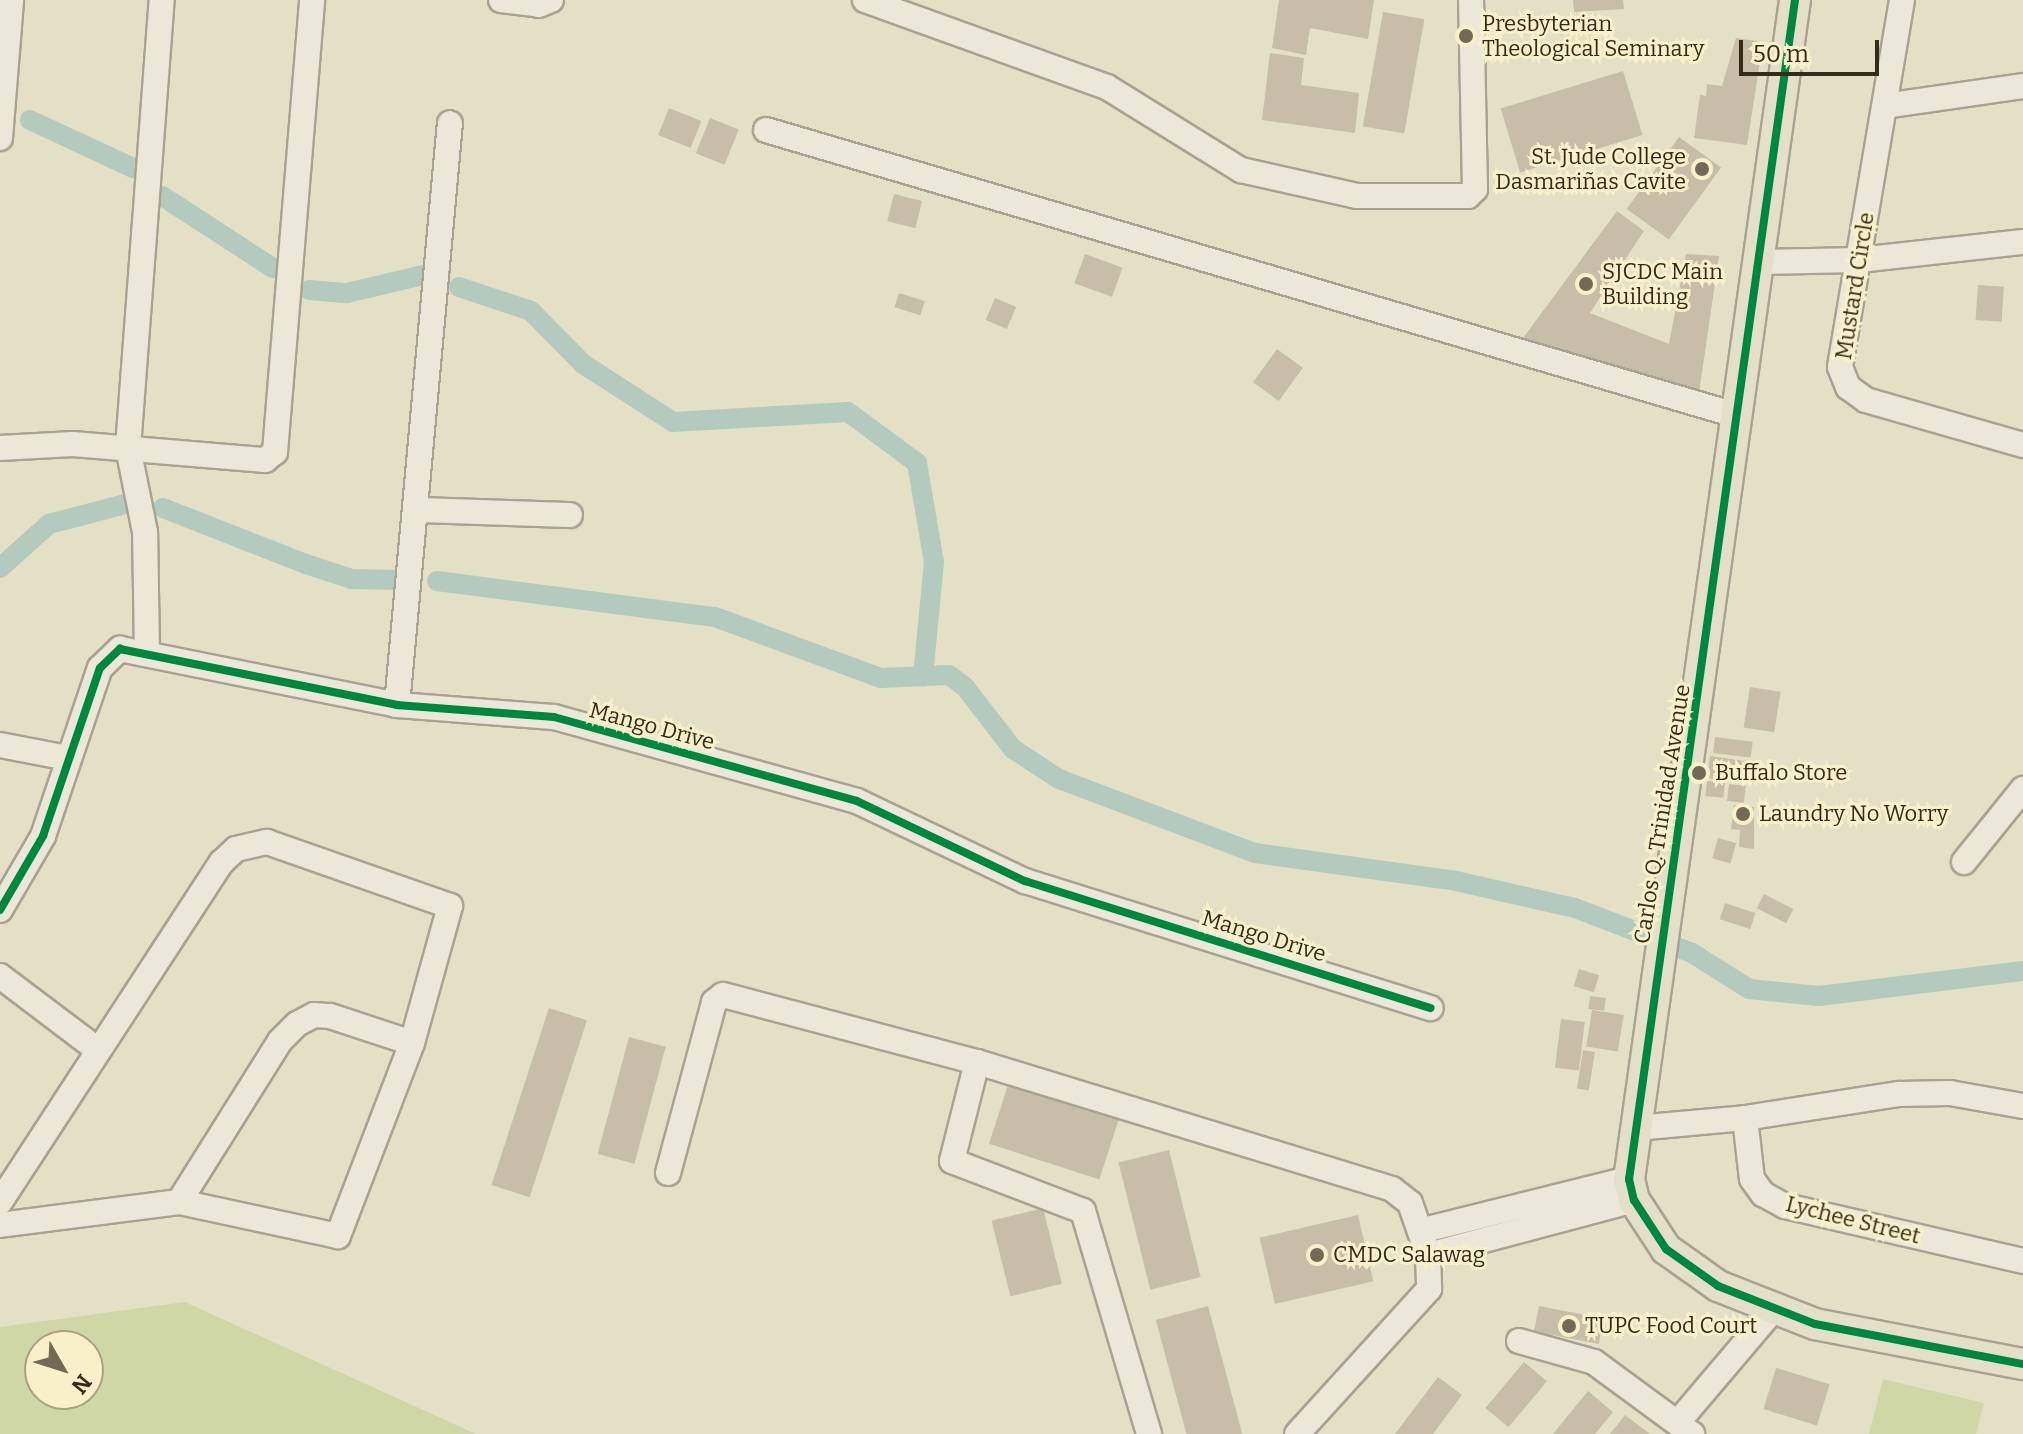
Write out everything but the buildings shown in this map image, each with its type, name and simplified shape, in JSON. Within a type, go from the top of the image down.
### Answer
[{"type":"main road","name":"Carlos Q. Trinidad Avenue","points":[[1631,1190],[1656,967],[1739,416],[1795,0]]},
{"type":"main road","points":[[1631,1190],[1666,1249],[1718,1286],[1815,1324],[2023,1364]]},
{"type":"street","points":[[0,138],[11,0]]},
{"type":"street","points":[[147,654],[145,532],[128,448],[162,0]]},
{"type":"street","points":[[0,448],[73,444],[265,460],[279,445],[312,0]]},
{"type":"street","points":[[501,0],[539,5],[551,0]]},
{"type":"street","points":[[865,0],[1107,87],[1241,170],[1372,196],[1468,196],[1475,189],[1471,0]]},
{"type":"street","name":"Mustard Circle","points":[[1902,0],[1840,367],[1848,387],[1866,400],[2023,445]]},
{"type":"street","points":[[1885,106],[2023,86]]},
{"type":"street","points":[[397,705],[418,510],[450,123]]},
{"type":"street","points":[[766,130],[1739,416]]},
{"type":"street","points":[[1761,262],[1859,260],[2023,242]]},
{"type":"street","points":[[418,510],[570,515]]},
{"type":"street","name":"Mango Drive","points":[[0,910],[43,836],[105,658],[120,649],[397,705],[554,717],[857,801],[1025,881],[1431,1008]]},
{"type":"street","points":[[0,745],[68,758]]},
{"type":"street","points":[[1964,862],[2023,789]]},
{"type":"street","points":[[0,1202],[222,862],[250,843],[267,842],[450,906],[412,1043],[338,1236],[179,1202],[2,1227]]},
{"type":"street","points":[[0,976],[98,1050]]},
{"type":"street","points":[[668,1173],[714,1002],[723,995],[977,1062],[1392,1189],[1410,1203],[1428,1255],[1429,1289],[1297,1434]]},
{"type":"street","points":[[179,1202],[280,1041],[297,1024],[314,1015],[330,1016],[412,1043]]},
{"type":"street","points":[[977,1062],[952,1161],[1083,1211],[1149,1434]]},
{"type":"street","points":[[1636,1128],[1745,1118],[1899,1094],[1950,1093],[2023,1106]]},
{"type":"street","name":"Lychee Street","points":[[1745,1118],[1752,1179],[1763,1194],[1785,1206],[2023,1261]]},
{"type":"street","points":[[1420,1231],[1631,1190]]},
{"type":"street","points":[[1428,1255],[1631,1190]]},
{"type":"street","points":[[1519,1341],[1594,1362],[1685,1428],[1773,1310]]},
{"type":"green space","points":[[185,1302],[476,1434],[0,1434],[0,1327]]},
{"type":"green space","points":[[1883,1379],[1984,1403],[1976,1434],[1869,1434]]},
{"type":"waterway","points":[[30,120],[133,168]]},
{"type":"waterway","points":[[162,196],[273,268]]},
{"type":"waterway","points":[[309,290],[347,293],[423,275]]},
{"type":"waterway","points":[[459,287],[531,311],[583,364],[673,422],[848,412],[917,463],[934,562],[923,676]]},
{"type":"waterway","points":[[0,568],[49,524],[125,504]]},
{"type":"waterway","points":[[163,508],[352,579],[398,580]]},
{"type":"waterway","points":[[437,581],[715,617],[881,678],[949,675],[965,687],[1013,749],[1059,779],[1255,853],[1456,881],[1575,908],[1692,953],[1749,989],[1819,996],[2023,971]]},
{"type":"cycle path","points":[[1795,0],[1629,1179],[1634,1200],[1666,1249],[1718,1286],[1815,1324],[2023,1364]]},
{"type":"cycle path","points":[[0,910],[43,836],[100,668],[120,649],[397,705],[554,717],[857,801],[1025,881],[1431,1008]]},
{"type":"place","name":"Presbyterian Theological Seminary","points":[[1466,36]]},
{"type":"place","name":"St. Jude College Dasmariñas Cavite","points":[[1702,169]]},
{"type":"place","name":"SJCDC Main Building","points":[[1586,284]]},
{"type":"place","name":"Buffalo Store","points":[[1699,773]]},
{"type":"place","name":"Laundry No Worry","points":[[1743,814]]},
{"type":"place","name":"CMDC Salawag","points":[[1317,1255]]},
{"type":"place","name":"TUPC Food Court","points":[[1569,1326]]}]
